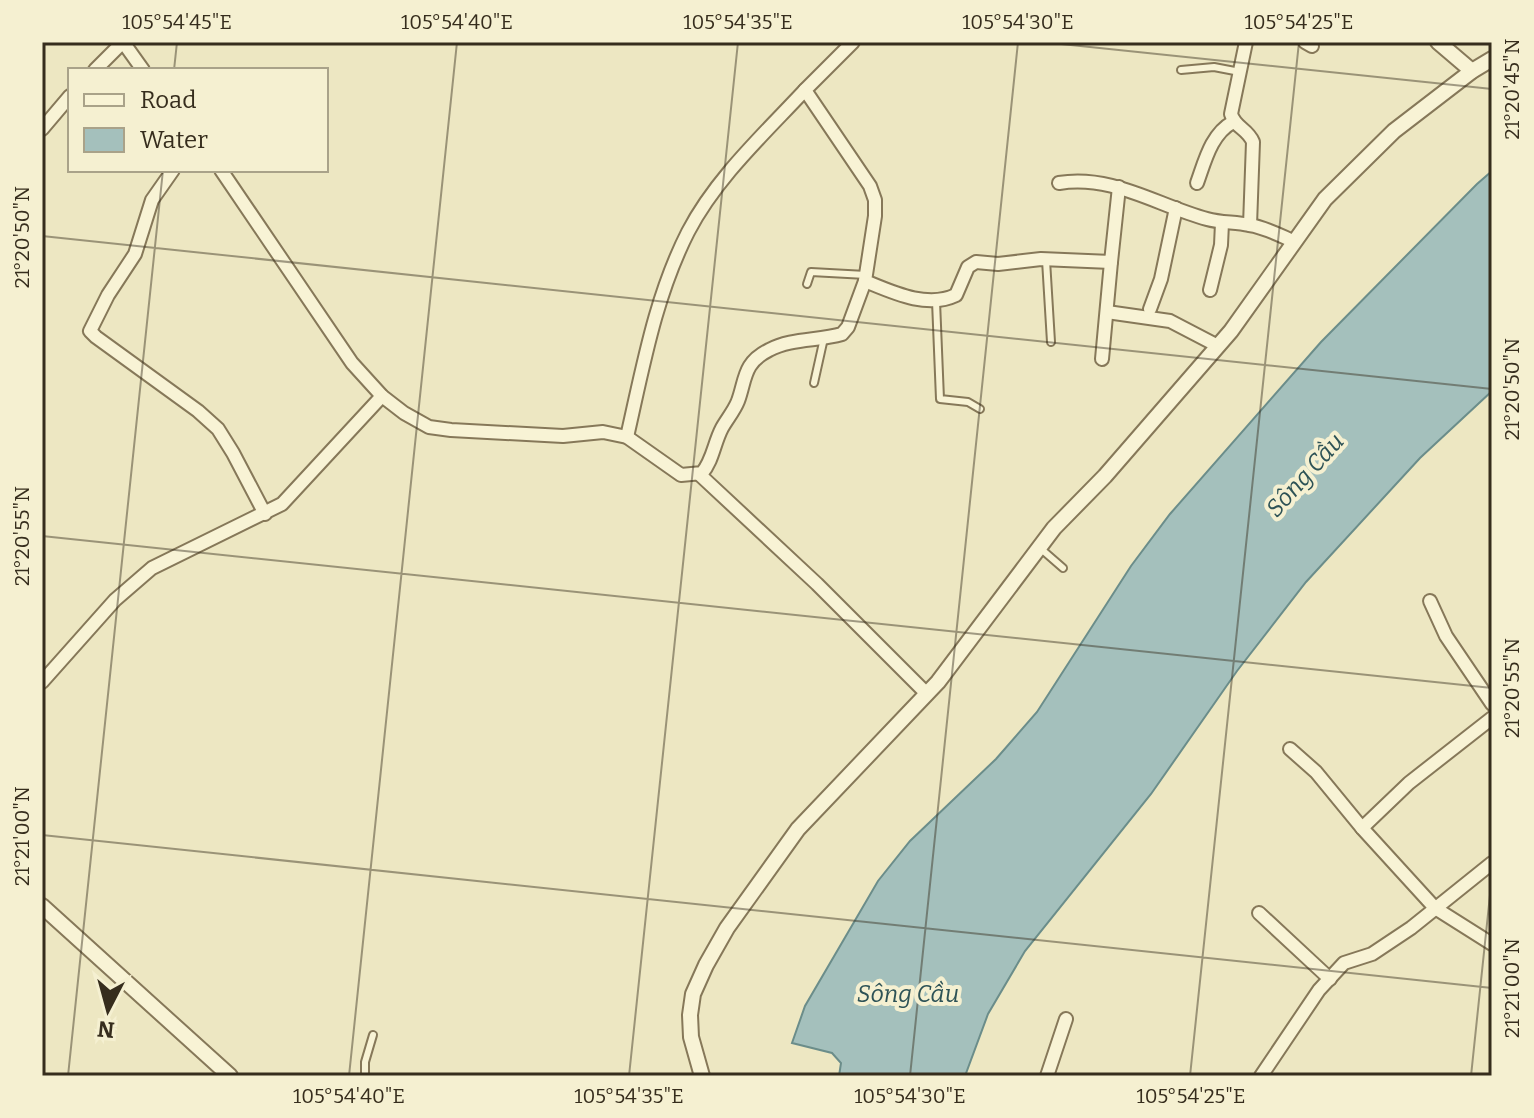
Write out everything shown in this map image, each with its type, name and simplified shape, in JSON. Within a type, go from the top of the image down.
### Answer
[{"type":"street","points":[[97,68],[123,42],[142,68]]},
{"type":"street","points":[[623,436],[665,284],[689,230],[726,175],[853,42]]},
{"type":"street","points":[[1233,122],[1232,104],[1246,42]]},
{"type":"street","points":[[1438,42],[1472,71]]},
{"type":"street","points":[[702,1076],[691,1037],[693,994],[727,928],[805,820],[927,694],[1062,519],[1105,476],[1245,314],[1325,199],[1382,142],[1472,71],[1492,59]]},
{"type":"street","points":[[222,172],[352,363],[382,396],[429,427],[521,435],[563,436],[592,432],[623,436],[681,475],[699,474],[709,465],[720,433],[738,401],[744,373],[769,350],[803,340],[842,334],[848,327],[865,278],[875,200],[870,186],[805,90]]},
{"type":"street","points":[[42,129],[68,98]]},
{"type":"street","points":[[1197,183],[1214,140],[1220,130],[1233,122]]},
{"type":"street","points":[[1233,122],[1249,132],[1253,142],[1250,225]]},
{"type":"street","points":[[172,172],[152,200],[135,254],[108,295],[90,331],[218,429],[265,514]]},
{"type":"street","points":[[1059,183],[1083,182],[1119,187],[1222,223],[1250,225],[1295,242]]},
{"type":"street","points":[[1102,359],[1119,187]]},
{"type":"street","points":[[1150,309],[1161,279],[1176,208]]},
{"type":"street","points":[[1210,290],[1221,245],[1222,223]]},
{"type":"street","points":[[865,278],[892,292],[936,301],[956,295],[968,267],[976,262],[1111,262]]},
{"type":"street","points":[[1107,312],[1170,321],[1218,346]]},
{"type":"street","points":[[42,682],[115,600],[152,568],[282,504],[382,396]]},
{"type":"street","points":[[699,474],[817,584],[927,694]]},
{"type":"street","points":[[1430,601],[1446,636],[1492,704]]},
{"type":"street","points":[[1362,828],[1409,783],[1492,718]]},
{"type":"street","points":[[1290,749],[1316,772],[1435,908],[1492,944]]},
{"type":"street","points":[[1261,1076],[1319,990],[1344,963],[1372,954],[1492,863]]},
{"type":"street","points":[[42,906],[230,1076]]},
{"type":"street","points":[[1259,913],[1330,979]]},
{"type":"street","points":[[1047,1076],[1066,1019]]},
{"type":"lane","points":[[1181,70],[1214,67],[1240,72]]},
{"type":"lane","points":[[1046,260],[1051,342]]},
{"type":"lane","points":[[807,284],[811,272],[865,278]]},
{"type":"lane","points":[[936,301],[940,399],[968,402],[980,409]]},
{"type":"lane","points":[[814,383],[824,338]]},
{"type":"lane","points":[[1040,548],[1063,568]]},
{"type":"lane","points":[[365,1076],[365,1062],[373,1035]]},
{"type":"water","name":"Sông Cầu","points":[[1492,171],[1492,391],[1420,458],[1306,582],[1237,671],[1151,794],[1025,951],[988,1014],[965,1076],[839,1076],[841,1063],[832,1053],[792,1043],[805,1006],[878,881],[910,841],[996,759],[1037,712],[1131,566],[1170,514],[1321,342]]}]
